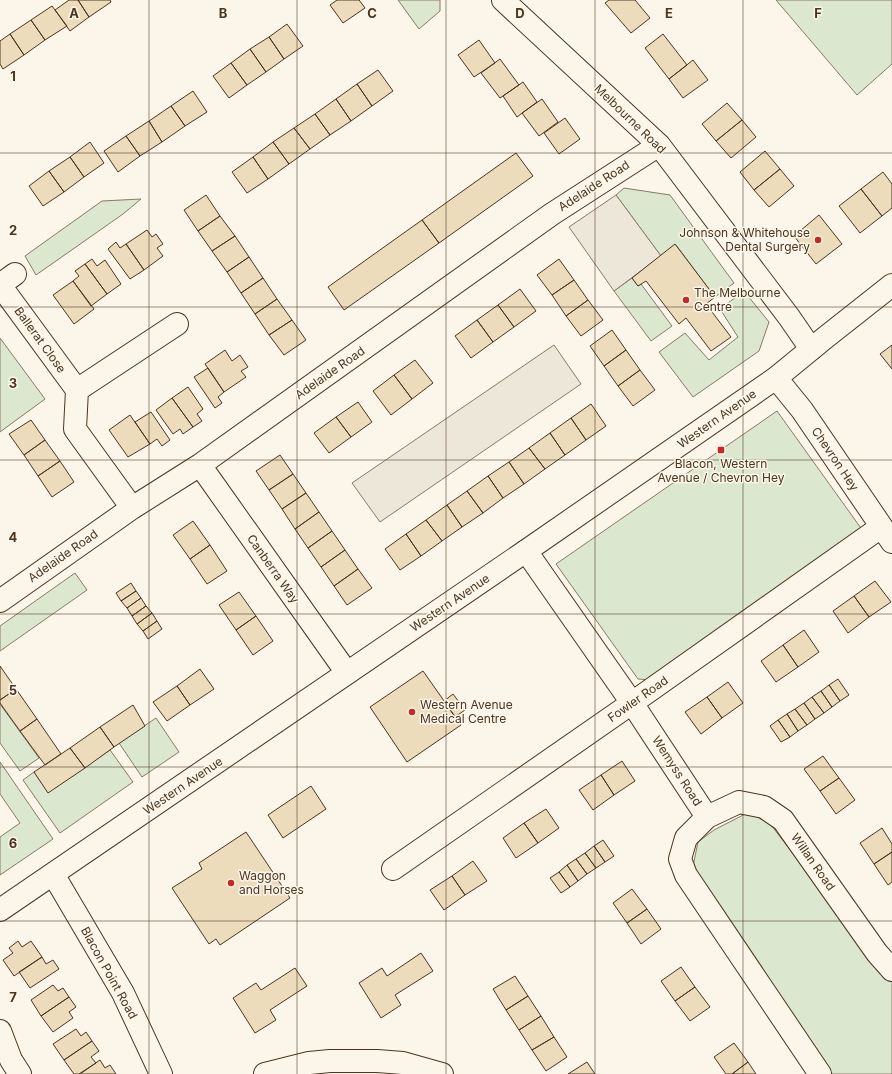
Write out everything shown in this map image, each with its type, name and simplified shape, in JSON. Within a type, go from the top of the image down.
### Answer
[{"type":"street","name":"Melbourne Road","points":[[503,0],[659,145],[789,317],[811,349]]},
{"type":"street","name":"Adelaide Road","points":[[0,601],[132,508],[200,465],[552,214],[659,145]]},
{"type":"street","name":"Ballerat Close","points":[[15,274],[0,285],[77,390]]},
{"type":"street","name":"Western Avenue","points":[[0,910],[526,551],[776,378],[892,285]]},
{"type":"street","points":[[132,508],[75,429],[77,390],[177,324]]},
{"type":"street","name":"Chevron Hey","points":[[776,378],[802,410],[887,535]]},
{"type":"street","name":"Canberra Way","points":[[200,465],[347,673]]},
{"type":"street","name":"Fowler Road","points":[[394,869],[632,703],[887,535]]},
{"type":"street","name":"Wemyss Road","points":[[526,551],[632,703],[707,817],[686,838],[680,859],[686,875],[820,1074]]},
{"type":"street","name":"Willan Road","points":[[707,817],[739,802],[764,807],[783,820],[877,953],[892,970]]},
{"type":"street","name":"Blacon Point Road","points":[[53,874],[123,993],[161,1074]]},
{"type":"street","points":[[0,1031],[11,1067]]},
{"type":"street","points":[[264,1074],[309,1063],[330,1061],[377,1061],[403,1063],[442,1074]]},
{"type":"green space","points":[[398,0],[440,0],[440,11],[419,29]]},
{"type":"green space","points":[[776,0],[892,0],[892,64],[857,95]]},
{"type":"green space","points":[[624,188],[670,195],[734,283],[715,297],[676,245],[661,256],[616,195]]},
{"type":"green space","points":[[141,199],[123,214],[36,275],[25,256],[102,201]]},
{"type":"green space","points":[[632,278],[638,286],[641,284],[672,326],[651,341],[614,291]]},
{"type":"green space","points":[[744,291],[769,322],[759,351],[693,397],[659,352],[685,333],[709,360],[738,337],[720,309]]},
{"type":"green space","points":[[0,338],[45,399],[0,432]]},
{"type":"green space","points":[[777,411],[863,531],[652,680],[638,679],[556,564]]},
{"type":"green space","points":[[75,573],[87,590],[0,651],[0,626]]},
{"type":"green space","points":[[0,704],[39,758],[20,771],[0,743]]},
{"type":"green space","points":[[156,718],[179,752],[142,777],[119,743]]},
{"type":"green space","points":[[110,750],[133,782],[60,833],[23,780],[34,772],[48,792]]},
{"type":"green space","points":[[0,762],[53,839],[0,875],[0,837],[20,823],[0,794]]},
{"type":"green space","points":[[749,812],[771,825],[892,981],[892,1074],[832,1074],[692,871],[698,842],[714,830]]},
{"type":"shaded area","points":[[616,195],[661,256],[614,291],[569,227]]},
{"type":"shaded area","points":[[554,345],[581,384],[380,522],[352,483]]},
{"type":"building","points":[[69,0],[78,0],[89,17],[70,31],[55,10]]},
{"type":"building","points":[[78,0],[110,0],[111,2],[89,17]]},
{"type":"building","points":[[337,0],[359,0],[365,8],[343,23],[330,5]]},
{"type":"building","points":[[609,0],[635,0],[650,18],[631,33],[605,3]]},
{"type":"building","points":[[52,6],[67,26],[45,40],[31,20]]},
{"type":"building","points":[[31,20],[45,40],[24,55],[10,34]]},
{"type":"building","points":[[287,24],[303,46],[284,59],[269,37]]},
{"type":"building","points":[[10,34],[24,55],[3,69],[0,64],[0,41]]},
{"type":"building","points":[[663,34],[687,65],[669,79],[645,48]]},
{"type":"building","points":[[269,37],[284,59],[266,72],[250,49]]},
{"type":"building","points":[[479,40],[495,63],[474,77],[458,55]]},
{"type":"building","points":[[250,49],[266,72],[247,85],[231,63]]},
{"type":"building","points":[[500,59],[519,85],[500,98],[481,73]]},
{"type":"building","points":[[693,60],[708,80],[683,98],[669,79]]},
{"type":"building","points":[[231,63],[247,85],[229,98],[213,76]]},
{"type":"building","points":[[378,70],[393,91],[372,106],[357,84]]},
{"type":"building","points":[[523,82],[537,102],[517,117],[503,96]]},
{"type":"building","points":[[357,84],[372,106],[351,121],[336,99]]},
{"type":"building","points":[[193,91],[207,112],[185,126],[171,106]]},
{"type":"building","points":[[336,99],[351,121],[330,135],[315,114]]},
{"type":"building","points":[[542,99],[558,122],[539,136],[522,113]]},
{"type":"building","points":[[727,103],[742,120],[716,141],[702,124]]},
{"type":"building","points":[[171,106],[185,126],[162,142],[149,121]]},
{"type":"building","points":[[315,114],[330,135],[310,149],[294,128]]},
{"type":"building","points":[[565,118],[580,139],[559,154],[544,133]]},
{"type":"building","points":[[742,120],[756,137],[731,158],[716,141]]},
{"type":"building","points":[[149,121],[162,142],[140,156],[126,136]]},
{"type":"building","points":[[294,128],[310,149],[289,164],[273,142]]},
{"type":"building","points":[[126,136],[140,156],[118,172],[104,151]]},
{"type":"building","points":[[90,142],[104,163],[84,177],[70,157]]},
{"type":"building","points":[[273,142],[289,164],[268,179],[253,157]]},
{"type":"building","points":[[765,151],[780,169],[754,190],[740,172]]},
{"type":"building","points":[[516,153],[533,176],[439,243],[422,220]]},
{"type":"building","points":[[70,157],[84,177],[64,192],[49,171]]},
{"type":"building","points":[[253,157],[268,179],[247,193],[232,172]]},
{"type":"building","points":[[780,169],[794,186],[769,207],[754,190]]},
{"type":"building","points":[[49,171],[64,192],[43,206],[29,186]]},
{"type":"building","points":[[883,172],[892,184],[892,208],[882,216],[861,189]]},
{"type":"building","points":[[861,189],[882,216],[860,233],[839,206]]},
{"type":"building","points":[[206,195],[220,216],[198,231],[184,210]]},
{"type":"building","name":"Johnson & Whitehouse Dental Surgery","points":[[819,215],[842,244],[816,264],[794,236]]},
{"type":"building","points":[[220,216],[235,236],[212,251],[198,231]]},
{"type":"building","points":[[422,220],[439,243],[344,310],[328,287]]},
{"type":"building","points":[[147,230],[152,237],[156,234],[163,244],[157,248],[163,256],[144,270],[126,244]]},
{"type":"building","points":[[235,236],[249,257],[227,272],[212,251]]},
{"type":"building","points":[[116,242],[120,248],[126,244],[144,270],[130,279],[108,249]]},
{"type":"building","name":"The Melbourne Centre","points":[[675,244],[715,297],[706,304],[731,337],[711,351],[686,318],[679,324],[646,281],[638,286],[632,278]]},
{"type":"building","points":[[249,257],[263,278],[241,293],[227,272]]},
{"type":"building","points":[[92,259],[97,266],[105,260],[121,284],[107,294],[85,264]]},
{"type":"building","points":[[559,259],[574,280],[552,295],[537,275]]},
{"type":"building","points":[[85,264],[107,294],[91,306],[73,281],[79,276],[75,271]]},
{"type":"building","points":[[263,278],[277,299],[255,314],[241,293]]},
{"type":"building","points":[[574,280],[588,300],[566,316],[552,295]]},
{"type":"building","points":[[73,281],[94,309],[74,324],[53,295]]},
{"type":"building","points":[[520,289],[536,311],[514,327],[498,305]]},
{"type":"building","points":[[277,299],[292,320],[269,335],[255,314]]},
{"type":"building","points":[[588,300],[603,320],[581,336],[566,316]]},
{"type":"building","points":[[498,305],[514,327],[493,342],[477,320]]},
{"type":"building","points":[[292,320],[306,340],[284,355],[269,335]]},
{"type":"building","points":[[477,320],[493,342],[471,358],[455,336]]},
{"type":"building","points":[[612,330],[626,350],[604,366],[590,346]]},
{"type":"building","points":[[892,345],[892,369],[880,354]]},
{"type":"building","points":[[225,350],[232,361],[240,355],[248,367],[241,371],[246,377],[224,392],[205,364]]},
{"type":"building","points":[[626,350],[640,370],[618,386],[604,366]]},
{"type":"building","points":[[415,360],[433,383],[412,399],[394,375]]},
{"type":"building","points":[[208,368],[224,392],[218,397],[222,403],[215,408],[194,377]]},
{"type":"building","points":[[640,370],[655,390],[633,406],[618,386]]},
{"type":"building","points":[[394,375],[412,399],[391,415],[373,391]]},
{"type":"building","points":[[188,387],[203,409],[197,414],[202,421],[193,427],[172,398]]},
{"type":"building","points":[[172,398],[193,427],[183,434],[180,429],[173,434],[156,410]]},
{"type":"building","points":[[358,402],[372,422],[351,437],[336,417]]},
{"type":"building","points":[[591,404],[606,426],[586,440],[571,418]]},
{"type":"building","points":[[151,412],[170,440],[162,446],[157,439],[150,444],[135,422]]},
{"type":"building","points":[[130,415],[150,444],[128,457],[109,430]]},
{"type":"building","points":[[336,417],[351,437],[329,453],[314,433]]},
{"type":"building","points":[[571,418],[586,440],[565,455],[550,433]]},
{"type":"building","points":[[31,420],[45,440],[24,455],[9,434]]},
{"type":"building","points":[[550,433],[565,455],[545,469],[529,448]]},
{"type":"building","points":[[45,440],[60,461],[38,476],[24,455]]},
{"type":"building","points":[[529,448],[545,469],[524,484],[509,462]]},
{"type":"building","points":[[280,455],[293,474],[269,490],[256,471]]},
{"type":"building","points":[[60,461],[74,482],[52,497],[38,476]]},
{"type":"building","points":[[509,462],[524,484],[503,498],[488,476]]},
{"type":"building","points":[[293,474],[306,493],[282,509],[269,490]]},
{"type":"building","points":[[488,476],[503,498],[483,513],[467,491]]},
{"type":"building","points":[[467,491],[483,513],[462,527],[447,505]]},
{"type":"building","points":[[306,493],[319,512],[295,529],[282,509]]},
{"type":"building","points":[[447,505],[462,527],[442,541],[426,520]]},
{"type":"building","points":[[319,512],[332,531],[308,548],[295,529]]},
{"type":"building","points":[[426,520],[442,541],[421,556],[406,534]]},
{"type":"building","points":[[193,521],[210,545],[190,559],[173,535]]},
{"type":"building","points":[[332,531],[345,550],[321,567],[308,548]]},
{"type":"building","points":[[406,534],[421,556],[400,570],[385,549]]},
{"type":"building","points":[[210,545],[227,571],[207,584],[190,559]]},
{"type":"building","points":[[345,550],[358,569],[334,586],[321,567]]},
{"type":"building","points":[[358,569],[372,588],[347,605],[334,586]]},
{"type":"building","points":[[875,581],[891,602],[869,617],[854,596]]},
{"type":"building","points":[[131,583],[136,591],[121,601],[116,593]]},
{"type":"building","points":[[136,591],[141,598],[127,608],[121,601]]},
{"type":"building","points":[[239,592],[256,616],[236,630],[219,605]]},
{"type":"building","points":[[854,596],[869,617],[848,633],[833,611]]},
{"type":"building","points":[[141,598],[146,606],[132,616],[127,608]]},
{"type":"building","points":[[146,606],[152,613],[137,624],[132,616]]},
{"type":"building","points":[[152,613],[157,621],[143,631],[137,624]]},
{"type":"building","points":[[256,616],[273,641],[253,655],[236,630]]},
{"type":"building","points":[[157,621],[162,629],[148,639],[143,631]]},
{"type":"building","points":[[804,630],[819,652],[798,667],[783,645]]},
{"type":"building","points":[[783,645],[798,667],[776,682],[761,661]]},
{"type":"building","points":[[0,666],[16,689],[0,700]]},
{"type":"building","points":[[200,669],[214,689],[190,705],[177,686]]},
{"type":"building","name":"Western Avenue Medical Centre","points":[[423,671],[461,725],[407,762],[370,707]]},
{"type":"building","points":[[838,679],[849,695],[840,701],[829,685]]},
{"type":"building","points":[[728,682],[743,703],[722,718],[707,697]]},
{"type":"building","points":[[829,685],[840,701],[832,707],[821,691]]},
{"type":"building","points":[[177,686],[190,705],[167,721],[153,702]]},
{"type":"building","points":[[16,689],[37,719],[20,731],[0,703],[0,700]]},
{"type":"building","points":[[821,691],[832,707],[824,713],[812,697]]},
{"type":"building","points":[[453,694],[465,710],[455,717],[444,701]]},
{"type":"building","points":[[707,697],[722,718],[701,734],[685,712]]},
{"type":"building","points":[[812,697],[824,713],[815,719],[804,703]]},
{"type":"building","points":[[804,703],[815,719],[807,725],[795,709]]},
{"type":"building","points":[[133,705],[145,726],[114,747],[100,727]]},
{"type":"building","points":[[795,709],[807,725],[798,731],[787,714]]},
{"type":"building","points":[[787,714],[798,731],[790,737],[778,720]]},
{"type":"building","points":[[37,719],[61,754],[45,765],[20,731]]},
{"type":"building","points":[[778,720],[790,737],[781,742],[770,726]]},
{"type":"building","points":[[100,727],[114,747],[85,768],[70,748]]},
{"type":"building","points":[[70,748],[85,768],[48,793],[34,772]]},
{"type":"building","points":[[823,756],[839,778],[820,791],[804,769]]},
{"type":"building","points":[[622,761],[635,781],[614,795],[601,775]]},
{"type":"building","points":[[601,775],[614,795],[593,810],[579,790]]},
{"type":"building","points":[[839,778],[855,800],[836,814],[820,791]]},
{"type":"building","points":[[311,786],[326,809],[283,838],[268,815]]},
{"type":"building","points":[[546,809],[559,828],[538,843],[524,823]]},
{"type":"building","points":[[524,823],[538,843],[516,858],[503,838]]},
{"type":"building","points":[[882,828],[892,844],[892,852],[874,864],[860,843]]},
{"type":"building","points":[[246,832],[290,898],[220,945],[216,939],[209,944],[172,888],[202,869],[199,863]]},
{"type":"building","points":[[603,840],[614,856],[605,862],[594,846]]},
{"type":"building","points":[[594,846],[605,862],[596,868],[585,853]]},
{"type":"building","points":[[892,852],[892,882],[888,885],[874,864]]},
{"type":"building","points":[[585,853],[596,868],[587,874],[576,859]]},
{"type":"building","points":[[576,859],[587,874],[578,881],[567,865]]},
{"type":"building","points":[[473,861],[487,881],[465,895],[452,876]]},
{"type":"building","points":[[567,865],[578,881],[570,887],[559,872]]},
{"type":"building","points":[[559,872],[570,887],[561,893],[550,878]]},
{"type":"building","points":[[452,876],[465,895],[444,910],[430,890]]},
{"type":"building","points":[[632,889],[647,909],[627,923],[613,903]]},
{"type":"building","points":[[647,909],[661,929],[641,944],[627,923]]},
{"type":"building","points":[[18,941],[22,947],[31,941],[42,957],[14,976],[3,960],[13,953],[9,948]]},
{"type":"building","points":[[421,953],[433,971],[395,995],[401,1005],[381,1018],[359,983],[382,968],[387,976]]},
{"type":"building","points":[[42,957],[46,964],[53,960],[59,969],[30,988],[19,972]]},
{"type":"building","points":[[681,967],[695,987],[675,1001],[661,981]]},
{"type":"building","points":[[295,968],[307,986],[270,1010],[276,1020],[255,1033],[233,998],[256,983],[261,990]]},
{"type":"building","points":[[515,976],[528,996],[506,1010],[493,989]]},
{"type":"building","points":[[53,985],[58,991],[63,988],[69,997],[41,1016],[31,1000]]},
{"type":"building","points":[[695,987],[710,1007],[690,1021],[675,1001]]},
{"type":"building","points":[[528,996],[541,1016],[519,1030],[506,1010]]},
{"type":"building","points":[[69,997],[76,1007],[69,1012],[73,1018],[53,1032],[41,1016]]},
{"type":"building","points":[[541,1016],[554,1037],[532,1050],[519,1030]]},
{"type":"building","points":[[76,1029],[81,1036],[86,1032],[92,1041],[64,1060],[53,1044]]},
{"type":"building","points":[[554,1037],[567,1057],[546,1071],[532,1050]]},
{"type":"building","points":[[92,1041],[99,1051],[91,1057],[96,1063],[79,1074],[74,1074],[64,1060]]},
{"type":"building","points":[[734,1043],[748,1062],[732,1074],[726,1074],[714,1057]]},
{"type":"building","points":[[100,1060],[105,1068],[110,1065],[116,1074],[80,1074]]},
{"type":"building","points":[[587,1062],[595,1074],[568,1074]]},
{"type":"building","points":[[748,1062],[756,1074],[732,1074]]},
{"type":"place","name":"Johnson & Whitehouse Dental Surgery","points":[[818,240]]},
{"type":"place","name":"The Melbourne Centre","points":[[686,300]]},
{"type":"place","name":"Blacon, Western Avenue / Chevron Hey","points":[[721,450]]},
{"type":"place","name":"Western Avenue Medical Centre","points":[[412,712]]},
{"type":"place","name":"Waggon and Horses","points":[[231,883]]}]
